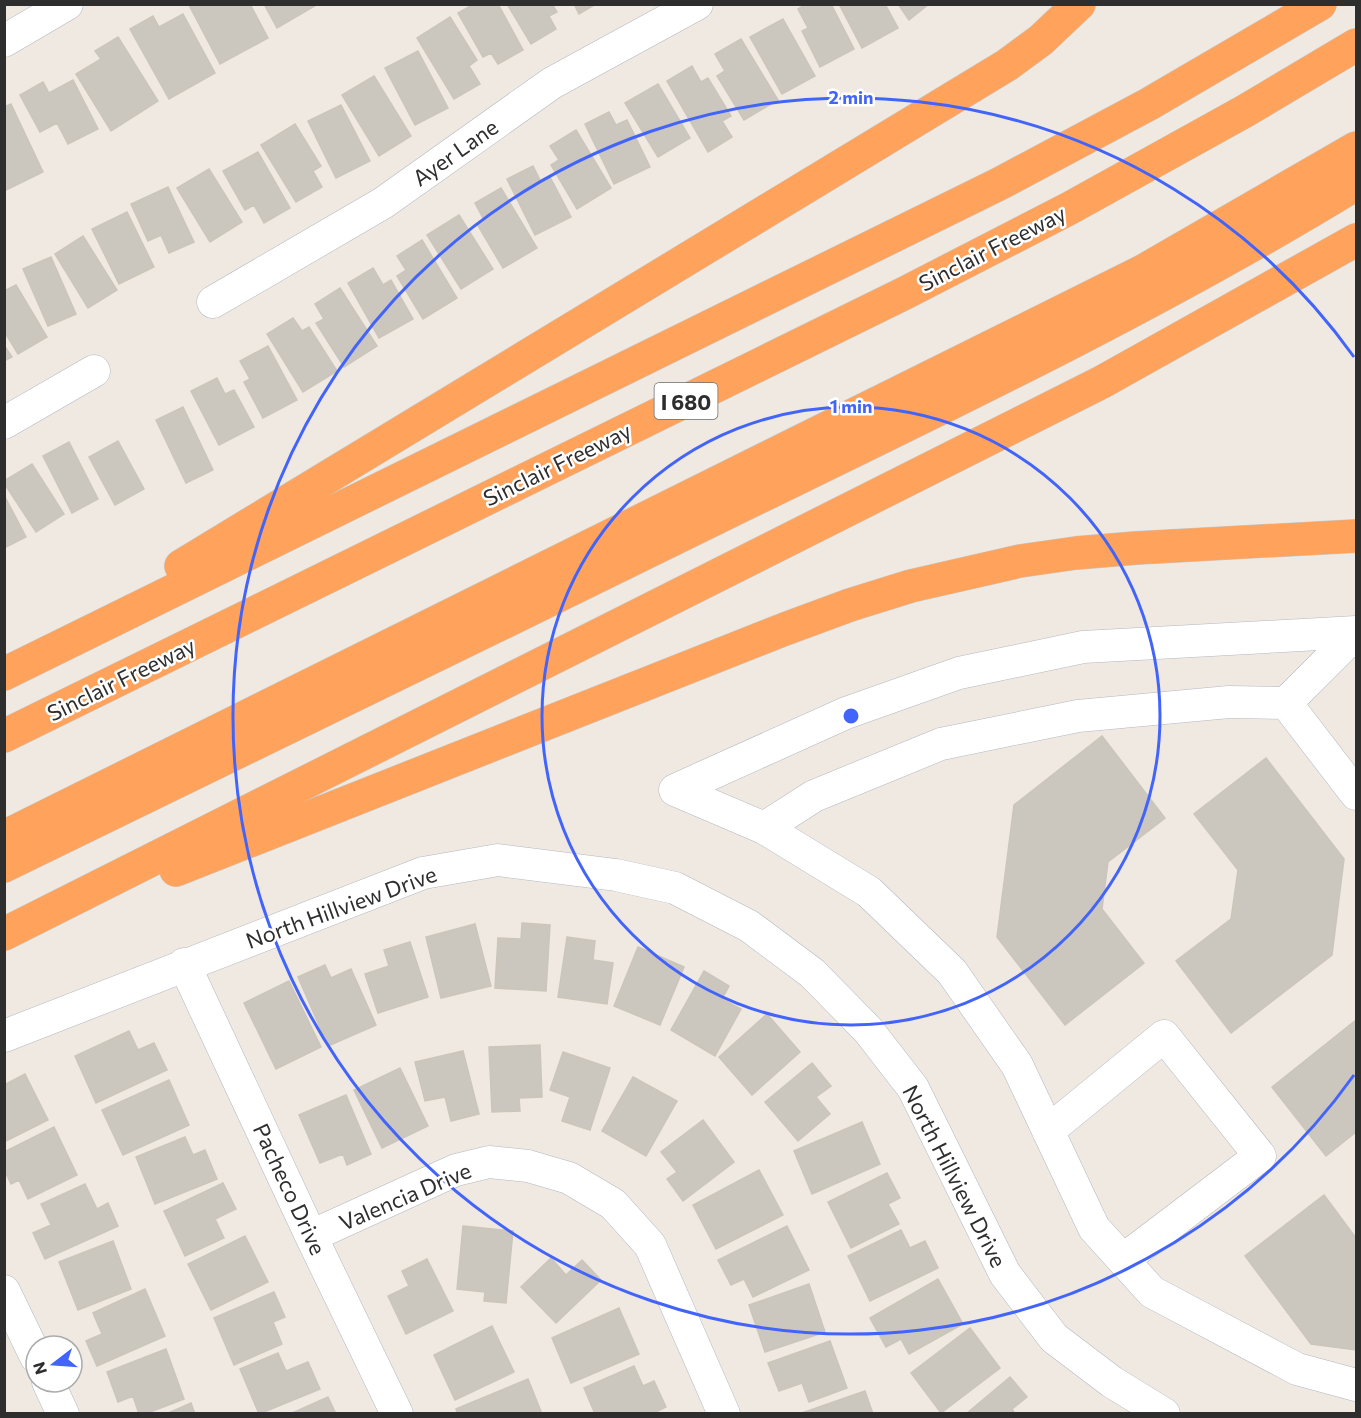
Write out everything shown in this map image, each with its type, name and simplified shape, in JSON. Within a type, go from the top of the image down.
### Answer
[{"type":"highway","points":[[4,665],[194,558],[1007,65],[1041,40],[1079,4]]},
{"type":"highway","points":[[4,674],[999,184],[1149,104],[1320,4]]},
{"type":"highway","name":"Sinclair Freeway","points":[[4,736],[916,288],[1070,208],[1245,111],[1356,45]]},
{"type":"highway","points":[[4,837],[1143,271],[1356,148]]},
{"type":"highway","points":[[4,866],[975,392],[1138,307],[1307,214],[1356,184]]},
{"type":"highway","points":[[4,934],[1092,388],[1356,240]]},
{"type":"highway","points":[[4,940],[774,633],[850,605],[911,586],[976,570],[1076,553],[1356,536]]},
{"type":"street","points":[[4,41],[67,4]]},
{"type":"street","name":"Ayer Lane","points":[[213,302],[383,203],[552,83],[698,4]]},
{"type":"street","points":[[4,423],[94,371]]},
{"type":"street","points":[[764,828],[814,796],[941,744],[1078,716],[1229,702],[1286,703],[1356,632]]},
{"type":"street","points":[[1356,632],[1083,647],[959,674],[846,713],[675,790],[764,828],[869,892],[952,972],[1017,1065],[1094,1228],[1152,1292],[1297,1368],[1356,1385]]},
{"type":"street","points":[[1286,703],[1356,794]]},
{"type":"street","name":"North Hillview Drive","points":[[4,1036],[184,964],[423,873],[498,860],[616,874],[675,888],[749,926],[812,973],[867,1030],[913,1088],[1005,1274],[1054,1338],[1112,1382],[1164,1413]]},
{"type":"street","name":"Pacheco Drive","points":[[184,964],[311,1236],[397,1413]]},
{"type":"street","points":[[1048,1131],[1164,1036],[1260,1156],[1123,1260]]},
{"type":"street","name":"Valencia Drive","points":[[311,1236],[456,1170],[489,1162],[528,1166],[569,1178],[613,1204],[650,1245],[724,1413]]},
{"type":"street","points":[[4,1291],[25,1334]]},
{"type":"street","points":[[54,1394],[63,1413]]},
{"type":"building","points":[[250,4],[268,38],[220,64],[189,5]]},
{"type":"building","points":[[264,4],[318,4],[277,28]]},
{"type":"building","points":[[474,4],[498,4],[523,50],[498,64],[491,53],[483,57],[458,13]]},
{"type":"building","points":[[507,4],[552,4],[557,12],[549,16],[556,29],[531,44]]},
{"type":"building","points":[[574,4],[596,4],[579,14]]},
{"type":"building","points":[[806,4],[831,4],[854,49],[820,67],[802,31],[808,28],[798,9]]},
{"type":"building","points":[[839,4],[885,4],[898,28],[862,48]]},
{"type":"building","points":[[898,4],[929,4],[909,20]]},
{"type":"building","points":[[183,14],[215,73],[169,99],[130,29],[153,16],[159,27]]},
{"type":"building","points":[[450,17],[477,60],[469,66],[480,84],[454,99],[417,38]]},
{"type":"building","points":[[783,19],[815,76],[782,94],[750,37]]},
{"type":"building","points":[[118,37],[158,101],[111,131],[76,74],[101,59],[95,51]]},
{"type":"building","points":[[741,39],[778,100],[744,120],[717,76],[725,71],[715,54]]},
{"type":"building","points":[[418,51],[448,108],[415,125],[385,68]]},
{"type":"building","points":[[692,66],[701,82],[708,78],[731,116],[722,121],[732,137],[708,152],[667,81]]},
{"type":"building","points":[[374,76],[411,136],[379,156],[342,95]]},
{"type":"building","points":[[73,80],[98,129],[68,144],[57,123],[40,132],[20,95],[43,82],[49,93]]},
{"type":"building","points":[[658,84],[690,138],[658,157],[625,103]]},
{"type":"building","points":[[11,104],[43,172],[4,191],[4,107]]},
{"type":"building","points":[[341,105],[370,161],[336,178],[308,121]]},
{"type":"building","points":[[609,112],[616,125],[627,120],[650,167],[614,184],[585,124]]},
{"type":"building","points":[[295,124],[321,166],[313,171],[322,187],[296,202],[261,145]]},
{"type":"building","points":[[576,130],[611,188],[577,209],[551,165],[559,160],[550,146]]},
{"type":"building","points":[[258,152],[290,208],[264,223],[254,205],[245,210],[223,171]]},
{"type":"building","points":[[533,166],[541,182],[550,177],[571,217],[535,235],[507,179]]},
{"type":"building","points":[[209,169],[242,222],[210,242],[177,188]]},
{"type":"building","points":[[168,187],[194,242],[169,253],[161,235],[148,241],[131,204]]},
{"type":"building","points":[[501,188],[537,248],[503,268],[477,224],[484,220],[475,203]]},
{"type":"building","points":[[127,212],[154,267],[119,284],[92,229]]},
{"type":"building","points":[[459,215],[493,269],[461,289],[427,235]]},
{"type":"building","points":[[83,236],[117,290],[88,308],[55,254]]},
{"type":"building","points":[[422,240],[457,298],[423,319],[397,276],[406,270],[397,256]]},
{"type":"building","points":[[51,257],[76,314],[48,326],[23,269]]},
{"type":"building","points":[[373,268],[383,285],[391,280],[413,319],[379,338],[348,283]]},
{"type":"building","points":[[16,285],[47,337],[18,354],[4,331],[4,291]]},
{"type":"building","points":[[340,288],[377,346],[344,367],[316,323],[324,319],[315,304]]},
{"type":"building","points":[[293,318],[302,331],[309,327],[337,371],[303,392],[267,334]]},
{"type":"building","points":[[4,345],[12,357],[4,361]]},
{"type":"building","points":[[268,346],[297,400],[263,418],[244,382],[250,379],[240,361]]},
{"type":"building","points":[[217,378],[225,394],[234,390],[254,427],[219,445],[191,391]]},
{"type":"building","points":[[183,407],[213,470],[186,483],[156,420]]},
{"type":"building","points":[[118,441],[144,489],[115,505],[89,457]]},
{"type":"building","points":[[69,442],[98,499],[72,513],[43,456]]},
{"type":"building","points":[[32,464],[64,514],[36,532],[4,483]]},
{"type":"building","points":[[4,495],[26,537],[4,548]]},
{"type":"building","points":[[1102,736],[1165,818],[1108,862],[1102,909],[1144,963],[1065,1025],[997,937],[1014,805]]},
{"type":"building","points":[[1266,758],[1344,859],[1332,955],[1231,1033],[1176,961],[1231,919],[1238,870],[1194,814]]},
{"type":"building","points":[[522,923],[550,925],[546,991],[495,988],[498,938],[521,939]]},
{"type":"building","points":[[475,924],[491,986],[441,998],[426,937]]},
{"type":"building","points":[[567,937],[595,941],[593,960],[613,963],[607,1004],[558,997]]},
{"type":"building","points":[[410,942],[428,997],[378,1013],[365,974],[389,966],[384,950]]},
{"type":"building","points":[[638,947],[684,967],[660,1025],[614,1006]]},
{"type":"building","points":[[325,965],[331,978],[351,969],[376,1025],[328,1046],[298,977]]},
{"type":"building","points":[[704,971],[729,986],[722,999],[741,1009],[715,1056],[671,1030]]},
{"type":"building","points":[[289,981],[321,1047],[276,1069],[244,1003]]},
{"type":"building","points":[[767,1014],[800,1052],[752,1095],[719,1057]]},
{"type":"building","points":[[1356,1020],[1356,1132],[1326,1156],[1272,1087]]},
{"type":"building","points":[[129,1031],[138,1050],[154,1043],[167,1070],[96,1103],[75,1056]]},
{"type":"building","points":[[540,1045],[542,1097],[519,1098],[520,1111],[492,1112],[489,1047]]},
{"type":"building","points":[[463,1051],[479,1114],[451,1121],[445,1097],[425,1101],[415,1062]]},
{"type":"building","points":[[563,1052],[610,1068],[590,1130],[562,1121],[570,1097],[550,1090]]},
{"type":"building","points":[[812,1063],[831,1086],[816,1097],[830,1114],[798,1141],[765,1102]]},
{"type":"building","points":[[400,1068],[428,1126],[382,1148],[354,1090]]},
{"type":"building","points":[[25,1074],[48,1120],[4,1142],[4,1085]]},
{"type":"building","points":[[633,1077],[677,1101],[646,1156],[602,1131]]},
{"type":"building","points":[[169,1080],[189,1125],[123,1155],[102,1110]]},
{"type":"building","points":[[346,1095],[371,1154],[347,1165],[343,1154],[320,1163],[299,1115]]},
{"type":"building","points":[[703,1120],[734,1162],[683,1201],[667,1179],[677,1172],[661,1152]]},
{"type":"building","points":[[862,1122],[880,1164],[812,1194],[794,1151]]},
{"type":"building","points":[[54,1127],[77,1175],[28,1199],[19,1180],[11,1184],[4,1169],[4,1152]]},
{"type":"building","points":[[185,1137],[193,1155],[205,1150],[217,1179],[155,1204],[136,1157]]},
{"type":"building","points":[[759,1170],[783,1215],[716,1249],[693,1205]]},
{"type":"building","points":[[887,1173],[900,1198],[888,1204],[899,1224],[851,1248],[828,1202]]},
{"type":"building","points":[[223,1183],[236,1209],[215,1219],[224,1238],[185,1256],[164,1211]]},
{"type":"building","points":[[85,1184],[97,1209],[108,1203],[118,1226],[45,1259],[33,1233],[51,1225],[41,1204]]},
{"type":"building","points":[[1324,1195],[1356,1238],[1356,1350],[1311,1344],[1245,1256]]},
{"type":"building","points":[[463,1226],[513,1231],[506,1303],[484,1301],[485,1292],[457,1289]]},
{"type":"building","points":[[787,1226],[809,1270],[753,1297],[744,1279],[731,1285],[718,1260]]},
{"type":"building","points":[[901,1230],[910,1248],[925,1241],[938,1268],[870,1301],[848,1256]]},
{"type":"building","points":[[245,1236],[268,1282],[211,1310],[188,1264]]},
{"type":"building","points":[[113,1241],[131,1289],[78,1310],[59,1262]]},
{"type":"building","points":[[551,1258],[566,1275],[582,1260],[601,1280],[556,1323],[521,1287]]},
{"type":"building","points":[[427,1259],[453,1311],[406,1334],[388,1296],[409,1286],[402,1271]]},
{"type":"building","points":[[938,1279],[963,1324],[909,1354],[901,1339],[886,1347],[870,1318]]},
{"type":"building","points":[[809,1284],[825,1332],[765,1352],[749,1305]]},
{"type":"building","points":[[145,1289],[165,1336],[97,1366],[86,1341],[102,1334],[93,1313]]},
{"type":"building","points":[[274,1292],[285,1317],[273,1322],[282,1344],[234,1365],[214,1318]]},
{"type":"building","points":[[619,1308],[639,1354],[571,1383],[552,1338]]},
{"type":"building","points":[[492,1326],[514,1372],[455,1400],[434,1355]]},
{"type":"building","points":[[970,1328],[1000,1368],[941,1413],[911,1373]]},
{"type":"building","points":[[830,1341],[847,1388],[809,1402],[802,1383],[779,1391],[768,1363]]},
{"type":"building","points":[[166,1349],[184,1399],[145,1414],[139,1414],[133,1396],[118,1402],[107,1372]]},
{"type":"building","points":[[278,1353],[286,1371],[308,1362],[320,1389],[259,1414],[240,1369]]},
{"type":"building","points":[[634,1366],[643,1386],[654,1381],[666,1407],[652,1414],[595,1414],[584,1388]]},
{"type":"building","points":[[1010,1377],[1027,1397],[1012,1409],[1015,1414],[966,1414]]},
{"type":"building","points":[[528,1379],[542,1414],[458,1414],[456,1409]]},
{"type":"building","points":[[865,1391],[873,1414],[799,1414]]},
{"type":"building","points":[[328,1397],[336,1414],[290,1414]]},
{"type":"building","points":[[191,1403],[195,1414],[166,1414]]}]
